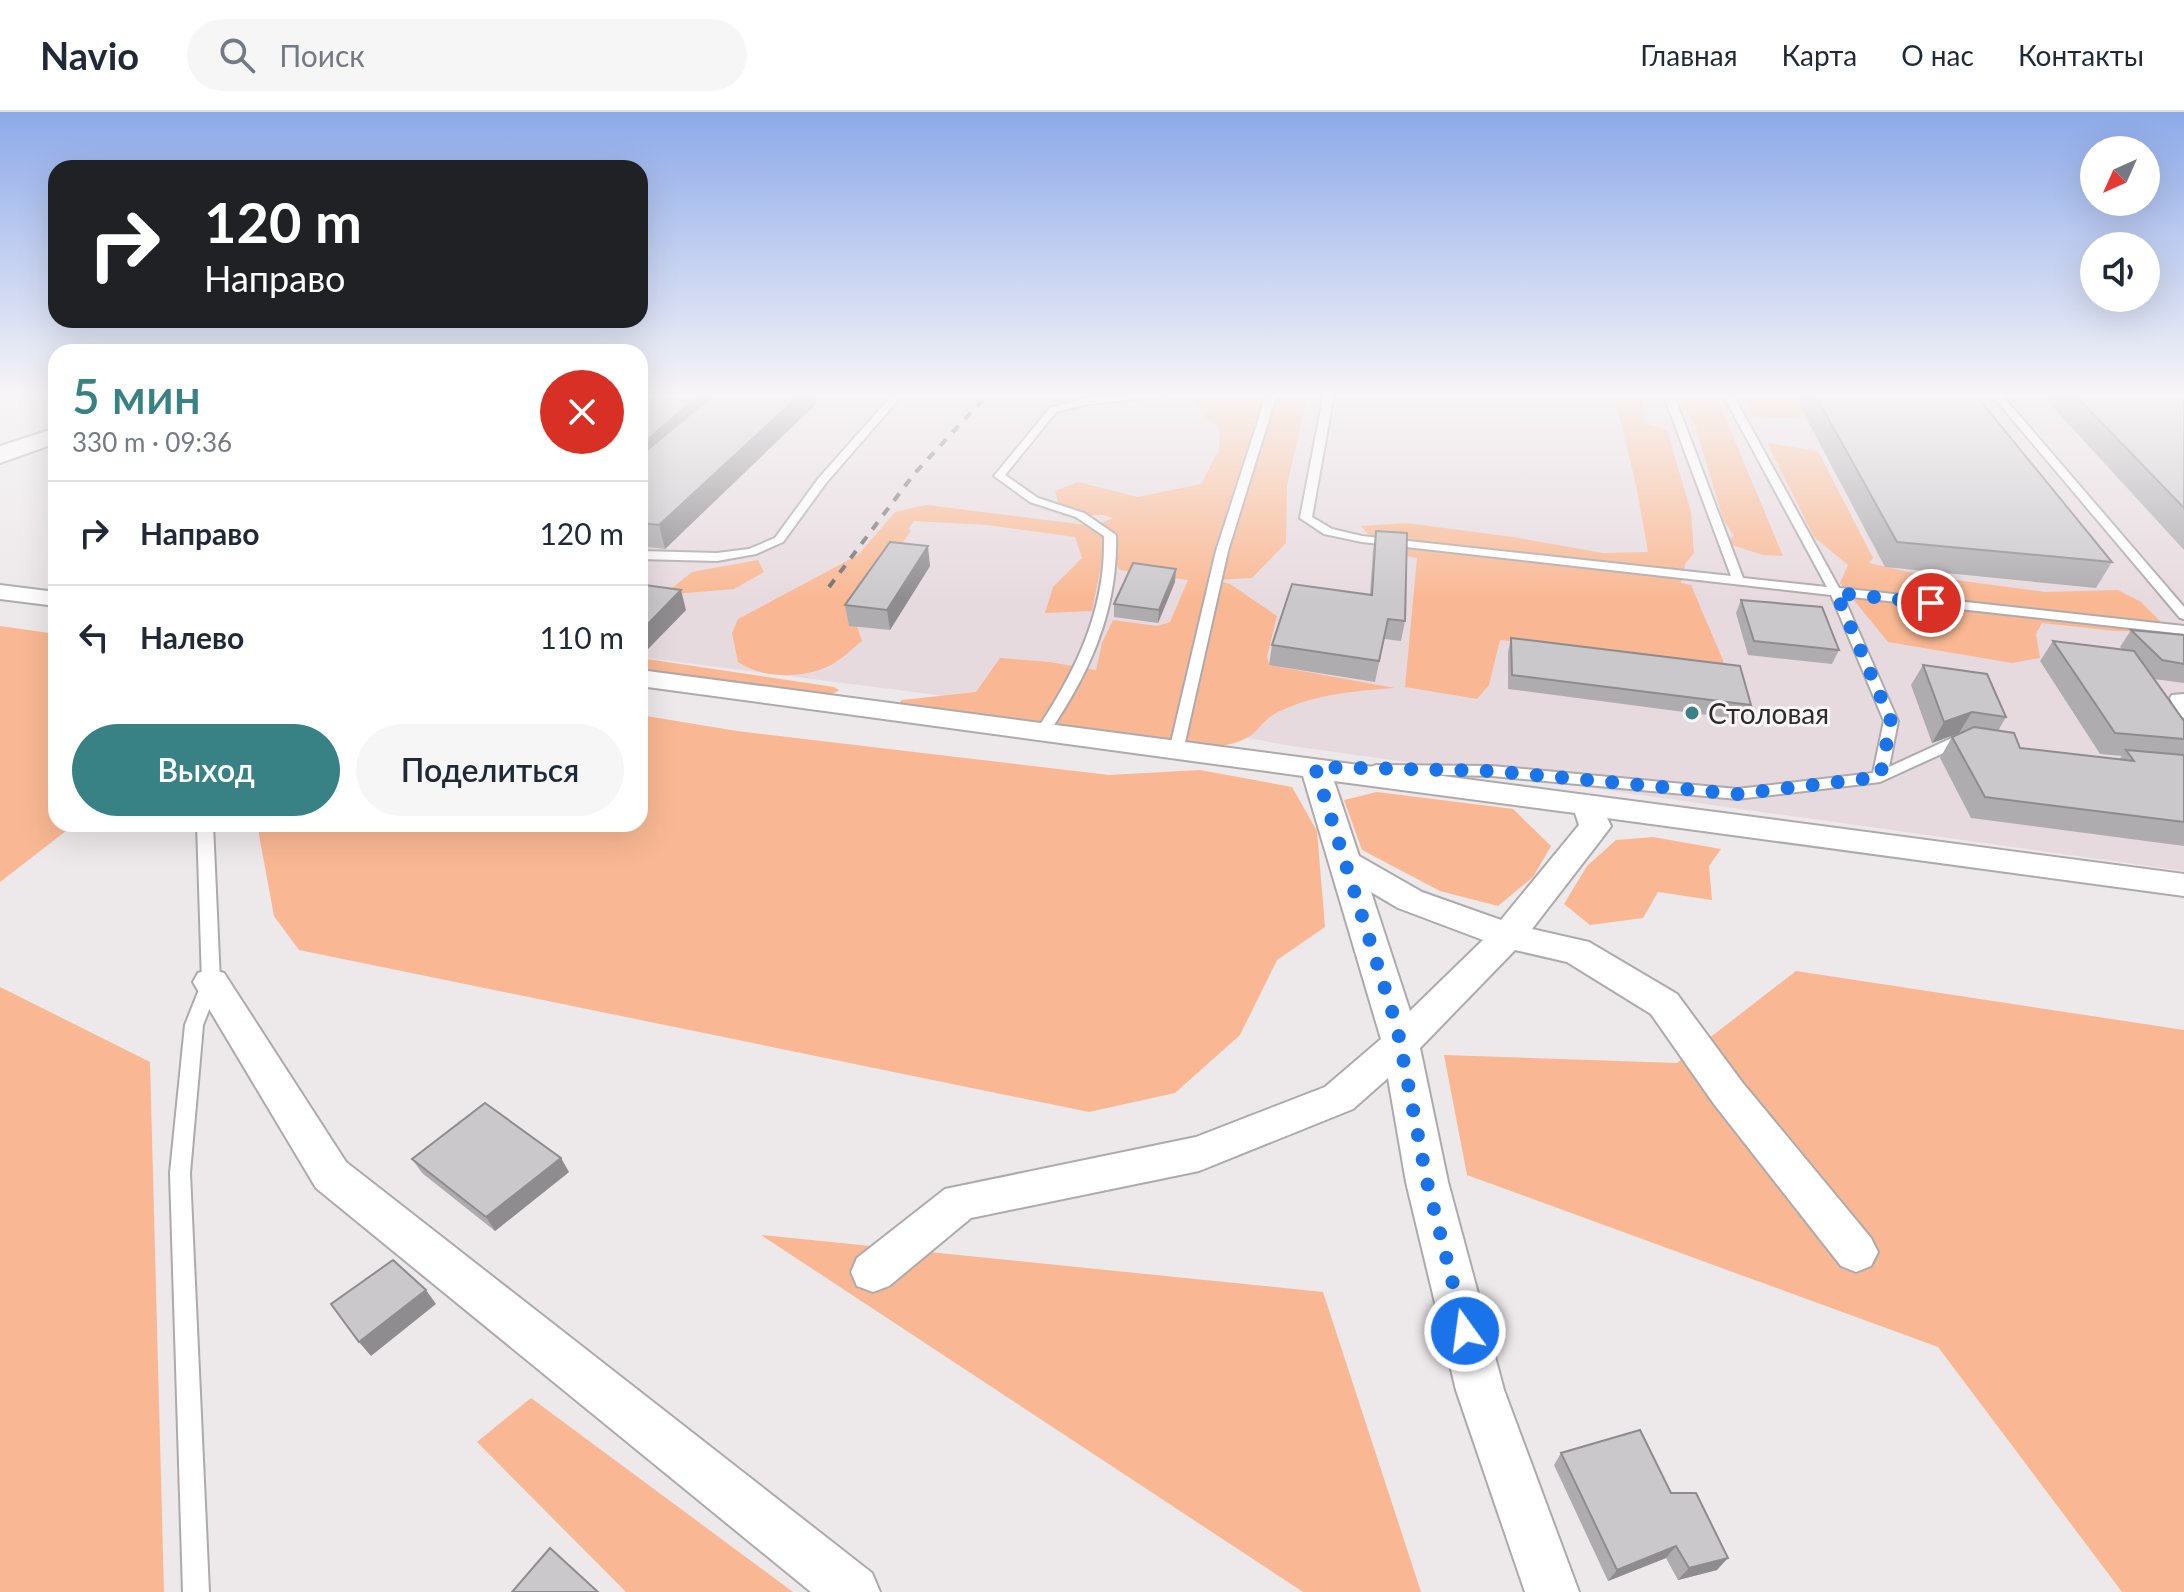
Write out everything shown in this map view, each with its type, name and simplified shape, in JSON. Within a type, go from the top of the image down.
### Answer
[{"type":"street","points":[[0,592],[48,598]]},
{"type":"street","points":[[648,679],[2184,885]]},
{"type":"street","points":[[1325,768],[1346,863],[1400,1044],[1427,1182],[1480,1390],[1552,1592]]},
{"type":"street","points":[[873,1272],[960,1202],[1199,1154],[1339,1098],[1400,1044],[1507,936],[1595,826],[1586,803]]},
{"type":"street","points":[[1346,863],[1410,900],[1507,936],[1577,951],[1664,1004],[1728,1093],[1856,1252]]},
{"type":"street","points":[[211,982],[331,1175],[853,1592]]},
{"type":"lane","points":[[648,555],[717,557],[752,552],[779,540],[839,462]]},
{"type":"lane","points":[[1010,462],[999,476],[1034,500],[1080,515],[1110,535],[1113,565],[1097,637],[1043,731]]},
{"type":"lane","points":[[1176,751],[1222,551],[1250,462]]},
{"type":"lane","points":[[1316,462],[1306,518],[1328,532],[1362,539],[2184,630]]},
{"type":"lane","points":[[1694,462],[1739,582]]},
{"type":"lane","points":[[1765,462],[1836,593],[1891,721],[1880,777]]},
{"type":"lane","points":[[2054,462],[2184,615]]},
{"type":"lane","points":[[2184,698],[2177,698],[2184,714]]},
{"type":"lane","points":[[1325,768],[1492,771],[1737,794],[1880,777],[1959,740],[1974,742]]},
{"type":"lane","points":[[196,1592],[180,1173],[194,1025],[211,982],[205,832]]},
{"type":"shaded area","points":[[648,462],[2184,462],[2184,871],[1285,745],[1210,730],[648,658]]},
{"type":"shaded area","points":[[1213,462],[1292,462],[1287,485],[1286,543],[1252,578],[1216,580],[1230,584],[1277,616],[1267,657],[1269,665],[1395,688],[1350,692],[1307,701],[1274,714],[1241,741],[1189,748],[893,709],[902,700],[976,692],[1000,658],[1096,670],[1102,643],[1113,620],[1157,626],[1170,622],[1188,580],[1120,570],[1104,550],[1092,611],[1045,613],[1053,587],[1082,558],[1075,537],[987,525],[914,521],[908,529],[911,531],[852,612],[862,641],[843,657],[820,670],[796,675],[759,672],[738,662],[732,633],[738,619],[858,555],[895,512],[927,505],[1094,526],[1113,518],[1103,515],[1062,516],[1055,491],[1078,482],[1138,497],[1201,484]]},
{"type":"shaded area","points":[[1630,462],[1676,462],[1691,512],[1694,553],[1685,564],[1681,583],[1691,585],[1725,665],[1500,640],[1489,685],[1477,699],[1405,687],[1417,558],[1383,551],[1361,526],[1406,523],[1603,553],[1648,552]]},
{"type":"shaded area","points":[[1706,462],[1744,462],[1783,556],[1763,555],[1725,543],[1734,536],[1723,519]]},
{"type":"shaded area","points":[[1777,462],[1824,462],[1873,558],[1869,563],[1926,576],[2045,592],[2118,590],[2141,602],[2171,632],[2115,631],[2042,623],[2036,634],[2040,658],[2012,663],[1888,642],[1840,583],[1848,565],[1814,537]]},
{"type":"shaded area","points":[[758,560],[764,572],[734,589],[667,592],[692,572]]},
{"type":"shaded area","points":[[0,626],[48,633],[48,832],[65,832],[0,882]]},
{"type":"shaded area","points":[[648,659],[839,690],[827,697],[648,675]]},
{"type":"shaded area","points":[[648,716],[737,731],[1109,775],[1200,770],[1292,787],[1317,831],[1325,927],[1277,960],[1240,1035],[1175,1093],[1089,1112],[299,950],[274,916],[258,832],[648,832]]},
{"type":"shaded area","points":[[1377,792],[1513,809],[1551,846],[1533,877],[1498,906],[1440,891],[1362,850],[1344,800]]},
{"type":"shaded area","points":[[1653,837],[1721,849],[1709,866],[1712,900],[1658,892],[1643,918],[1590,925],[1564,904],[1587,866],[1616,840]]},
{"type":"shaded area","points":[[1796,971],[2184,1030],[2184,1592],[2122,1592],[1938,1347],[1467,1175],[1444,1055],[1677,1063]]},
{"type":"shaded area","points":[[0,987],[150,1062],[164,1592],[0,1592]]},
{"type":"shaded area","points":[[761,1235],[1323,1292],[1421,1592],[1303,1592]]},
{"type":"shaded area","points":[[531,1398],[793,1592],[626,1592],[477,1442]]},
{"type":"building","points":[[648,462],[727,462],[659,525],[648,524]]},
{"type":"building","points":[[1852,462],[2030,462],[2112,562],[1897,542]]},
{"type":"building","points":[[2140,462],[2184,462],[2184,508]]},
{"type":"building","points":[[1376,531],[1407,533],[1405,621],[1388,619],[1379,661],[1272,645],[1292,584],[1372,595]]},
{"type":"building","points":[[890,542],[928,546],[887,610],[845,605]]},
{"type":"building","points":[[1133,563],[1176,569],[1159,610],[1114,604]]},
{"type":"building","points":[[648,585],[681,590],[648,624]]},
{"type":"building","points":[[1741,600],[1822,607],[1839,650],[1754,641]]},
{"type":"building","points":[[2131,630],[2184,635],[2184,664],[2162,660]]},
{"type":"building","points":[[1511,638],[1740,666],[1751,705],[1512,675]]},
{"type":"building","points":[[2053,641],[2134,651],[2184,721],[2184,739],[2115,733]]},
{"type":"building","points":[[1923,665],[1987,674],[2006,717],[1972,712],[1944,722]]},
{"type":"building","points":[[1974,727],[2014,733],[2020,748],[2134,761],[2126,750],[2184,755],[2184,822],[1985,797],[1952,737]]},
{"type":"building","points":[[485,1103],[561,1158],[486,1217],[412,1159]]},
{"type":"building","points":[[393,1260],[426,1290],[359,1342],[331,1304]]},
{"type":"building","points":[[1640,1430],[1671,1493],[1696,1493],[1728,1558],[1689,1568],[1676,1546],[1617,1570],[1561,1453]]},
{"type":"building","points":[[550,1548],[598,1592],[512,1592]]},
{"type":"railway","points":[[829,587],[925,462]]},
{"type":"place","name":"Столовая","points":[[1692,713]]},
{"type":"route","points":[[1465,1331],[1427,1182],[1397,1027],[1315,767],[1492,771],[1737,794],[1880,777],[1891,721],[1836,593],[1931,603]]}]
